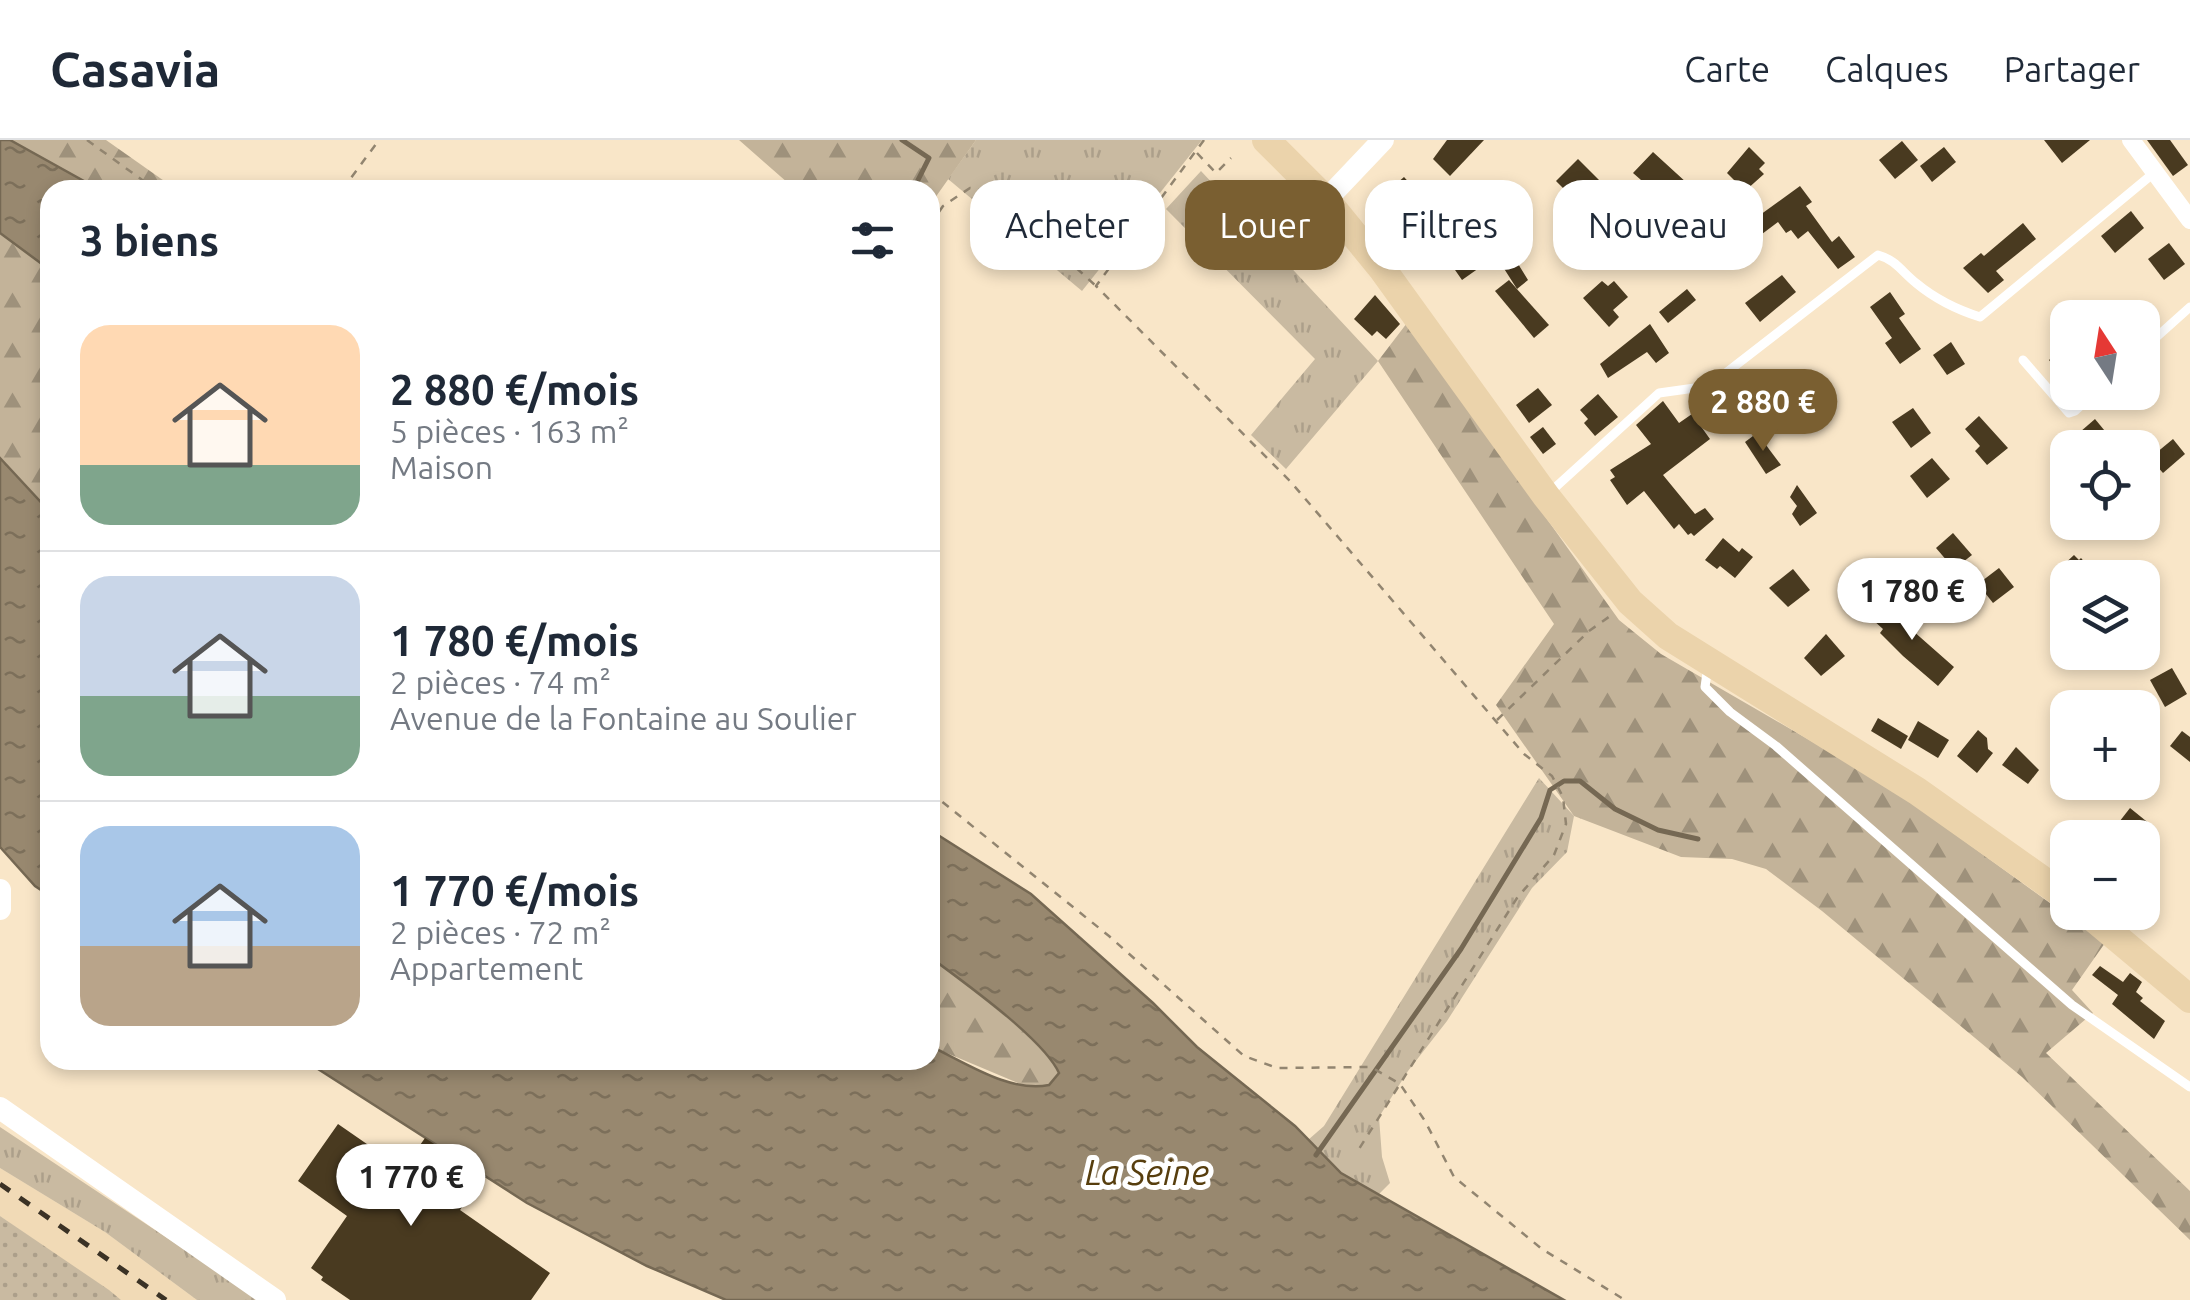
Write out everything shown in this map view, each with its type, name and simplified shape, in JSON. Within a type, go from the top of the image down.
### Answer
[{"type":"main road","points":[[1266,140],[1299,180]]},
{"type":"main road","points":[[1345,231],[1386,274],[1546,496],[1630,602],[1668,636],[1709,664],[1917,791],[2050,885]]},
{"type":"main road","points":[[2108,930],[2190,999]]},
{"type":"street","points":[[1337,180],[1383,140]]},
{"type":"street","points":[[2131,140],[2190,220]]},
{"type":"street","points":[[0,892],[0,908]]},
{"type":"street","points":[[0,1108],[275,1300]]},
{"type":"lane","points":[[1546,496],[1659,393],[1709,386],[1878,255],[1892,259],[1918,285],[1980,317],[2154,172]]},
{"type":"lane","points":[[2160,334],[2190,307]]},
{"type":"lane","points":[[2022,360],[2050,392]]},
{"type":"lane","points":[[1709,664],[1705,687],[1730,712],[1776,746],[2072,1005],[2190,1087]]},
{"type":"path","points":[[88,140],[142,180]]},
{"type":"path","points":[[349,180],[379,140]]},
{"type":"path","points":[[1096,286],[1204,140]]},
{"type":"path","points":[[1196,152],[1216,174],[1231,158]]},
{"type":"path","points":[[940,211],[970,188],[993,192],[1096,286],[1290,481],[1524,754],[1554,780],[1564,797],[1566,824],[1554,856],[1516,898],[1359,1149]]},
{"type":"path","points":[[1496,721],[1588,631],[1630,602]]},
{"type":"path","points":[[940,800],[1109,936],[1244,1056],[1277,1068],[1371,1068],[1400,1084],[1425,1121],[1454,1178],[1542,1249],[1626,1300]]},
{"type":"shaded area","points":[[0,1168],[105,1232],[197,1300],[121,1300],[0,1216]]},
{"type":"green space","points":[[10,140],[106,140],[163,180],[82,180]]},
{"type":"green space","points":[[739,140],[976,140],[940,191],[940,180],[785,180]]},
{"type":"green space","points":[[976,140],[1202,140],[1165,187],[1165,180],[970,180],[970,197],[948,179]]},
{"type":"green space","points":[[1201,171],[1209,180],[1193,180]]},
{"type":"green space","points":[[1185,188],[1185,228],[1166,209]]},
{"type":"green space","points":[[0,233],[40,263],[40,501],[0,458]]},
{"type":"green space","points":[[1057,270],[1099,270],[1082,291]]},
{"type":"green space","points":[[1227,270],[1293,270],[1378,361],[1286,469],[1251,435],[1315,359]]},
{"type":"green space","points":[[1407,323],[1619,620],[1661,654],[1887,785],[2050,903],[2050,930],[2087,930],[2105,943],[2072,990],[2093,1013],[2046,1053],[2190,1191],[2190,1240],[2022,1077],[1766,869],[1732,859],[1681,857],[1574,816],[1496,705],[1554,624],[1378,361]]},
{"type":"green space","points":[[1539,778],[1574,816],[1567,852],[1532,888],[1447,1021],[1379,1117],[1382,1157],[1390,1183],[1379,1194],[1341,1173],[1308,1140],[1324,1126]]},
{"type":"green space","points":[[940,965],[1037,1045],[1059,1073],[1053,1083],[1025,1086],[940,1050]]},
{"type":"green space","points":[[0,1127],[260,1300],[197,1300],[105,1232],[0,1168]]},
{"type":"green space","points":[[0,1216],[109,1290],[121,1300],[0,1300]]},
{"type":"water","points":[[0,140],[10,140],[82,180],[40,180],[40,263],[0,233]]},
{"type":"water","points":[[0,458],[40,501],[40,889],[0,847]]},
{"type":"water","name":"La Seine","points":[[940,836],[1031,894],[1197,1047],[1295,1126],[1341,1173],[1564,1300],[726,1300],[647,1266],[527,1203],[320,1070],[940,1070],[940,1051],[1018,1085],[1049,1085],[1059,1073],[1050,1059],[1001,1011],[940,965]]},
{"type":"building","points":[[1447,140],[1484,140],[1450,176],[1433,159]]},
{"type":"building","points":[[2044,140],[2090,140],[2062,163]]},
{"type":"building","points":[[2147,140],[2170,140],[2188,165],[2173,176]]},
{"type":"building","points":[[1902,141],[1918,160],[1895,179],[1879,160]]},
{"type":"building","points":[[1749,147],[1765,163],[1759,169],[1764,174],[1757,180],[1734,180],[1727,173]]},
{"type":"building","points":[[1944,147],[1956,162],[1932,182],[1920,166]]},
{"type":"building","points":[[1653,152],[1684,180],[1641,180],[1633,173]]},
{"type":"building","points":[[1578,159],[1599,180],[1557,180]]},
{"type":"building","points":[[1800,186],[1812,202],[1806,206],[1832,242],[1839,236],[1855,257],[1838,269],[1808,231],[1798,239],[1791,230],[1786,233],[1778,222],[1763,233],[1763,213]]},
{"type":"building","points":[[2131,211],[2144,228],[2115,253],[2101,236]]},
{"type":"building","points":[[2023,223],[2036,239],[1996,271],[2004,280],[1988,293],[1963,268]]},
{"type":"building","points":[[2169,243],[2185,264],[2164,280],[2148,259]]},
{"type":"building","points":[[1455,270],[1476,270],[1462,280]]},
{"type":"building","points":[[1505,270],[1522,270],[1528,280],[1517,289]]},
{"type":"building","points":[[1782,275],[1796,292],[1760,322],[1745,303]]},
{"type":"building","points":[[1509,280],[1549,325],[1534,338],[1495,291]]},
{"type":"building","points":[[1602,281],[1608,286],[1614,281],[1628,297],[1613,310],[1619,317],[1609,327],[1583,298]]},
{"type":"building","points":[[1687,289],[1696,300],[1668,323],[1659,312]]},
{"type":"building","points":[[1890,292],[1905,314],[1899,318],[1921,349],[1900,364],[1885,343],[1892,338],[1870,307]]},
{"type":"building","points":[[1375,295],[1400,324],[1386,339],[1377,331],[1372,336],[1354,319]]},
{"type":"building","points":[[1650,324],[1669,353],[1656,363],[1647,352],[1608,378],[1600,364]]},
{"type":"building","points":[[1951,342],[1965,364],[1947,375],[1933,355]]},
{"type":"building","points":[[1538,388],[1552,405],[1529,423],[1516,405]]},
{"type":"building","points":[[1598,394],[1618,417],[1595,436],[1584,423],[1588,419],[1580,410]]},
{"type":"building","points":[[1663,401],[1679,423],[1692,414],[1710,439],[1663,475],[1695,514],[1705,508],[1714,519],[1694,536],[1679,524],[1674,529],[1644,491],[1627,505],[1610,480],[1615,477],[1610,470],[1651,444],[1636,425]]},
{"type":"building","points":[[1913,408],[1931,433],[1911,448],[1892,422]]},
{"type":"building","points":[[1979,416],[2008,448],[1987,465],[1975,451],[1980,446],[1965,429]]},
{"type":"building","points":[[2095,419],[2104,430],[2082,430]]},
{"type":"building","points":[[1543,427],[1556,444],[1543,454],[1530,437]]},
{"type":"building","points":[[1757,433],[1781,465],[1766,474],[1745,442]]},
{"type":"building","points":[[2173,439],[2185,454],[2163,473],[2160,450]]},
{"type":"building","points":[[1932,458],[1950,479],[1927,498],[1910,476]]},
{"type":"building","points":[[1797,485],[1817,513],[1800,526],[1792,514],[1797,506],[1790,497]]},
{"type":"building","points":[[1953,533],[1972,555],[1954,569],[1936,548]]},
{"type":"building","points":[[1723,538],[1739,552],[1742,548],[1753,557],[1735,578],[1705,560]]},
{"type":"building","points":[[1999,568],[2014,587],[1993,603],[1978,584]]},
{"type":"building","points":[[1793,569],[1810,590],[1788,607],[1769,588]]},
{"type":"building","points":[[1894,600],[1918,625],[1912,630],[1954,667],[1938,686],[1880,633],[1883,629],[1873,620]]},
{"type":"building","points":[[1826,634],[1845,656],[1821,676],[1804,658]]},
{"type":"building","points":[[2172,668],[2187,694],[2165,707],[2160,690],[2156,690],[2150,680]]},
{"type":"building","points":[[1878,718],[1908,736],[1901,749],[1871,731]]},
{"type":"building","points":[[1918,721],[1949,740],[1938,758],[1908,740]]},
{"type":"building","points":[[1978,730],[1987,738],[1988,749],[1993,753],[1977,773],[1957,756]]},
{"type":"building","points":[[2182,731],[2190,737],[2190,762],[2170,746]]},
{"type":"building","points":[[2016,747],[2039,770],[2028,784],[2002,765]]},
{"type":"building","points":[[2130,808],[2145,820],[2121,820]]},
{"type":"building","points":[[2100,966],[2123,982],[2130,973],[2142,982],[2136,992],[2143,998],[2140,1001],[2165,1021],[2154,1039],[2112,1004],[2118,995],[2092,975]]},
{"type":"building","points":[[338,1124],[403,1169],[425,1138],[484,1176],[460,1210],[550,1273],[531,1300],[350,1300],[321,1280],[323,1277],[311,1268],[347,1216],[298,1181]]},
{"type":"waterway","points":[[902,140],[929,158],[918,180]]},
{"type":"waterway","points":[[1316,1155],[1461,949],[1541,818],[1550,790],[1564,781],[1580,781],[1615,809],[1658,830],[1698,839]]},
{"type":"railway","points":[[0,1184],[166,1300]]}]
